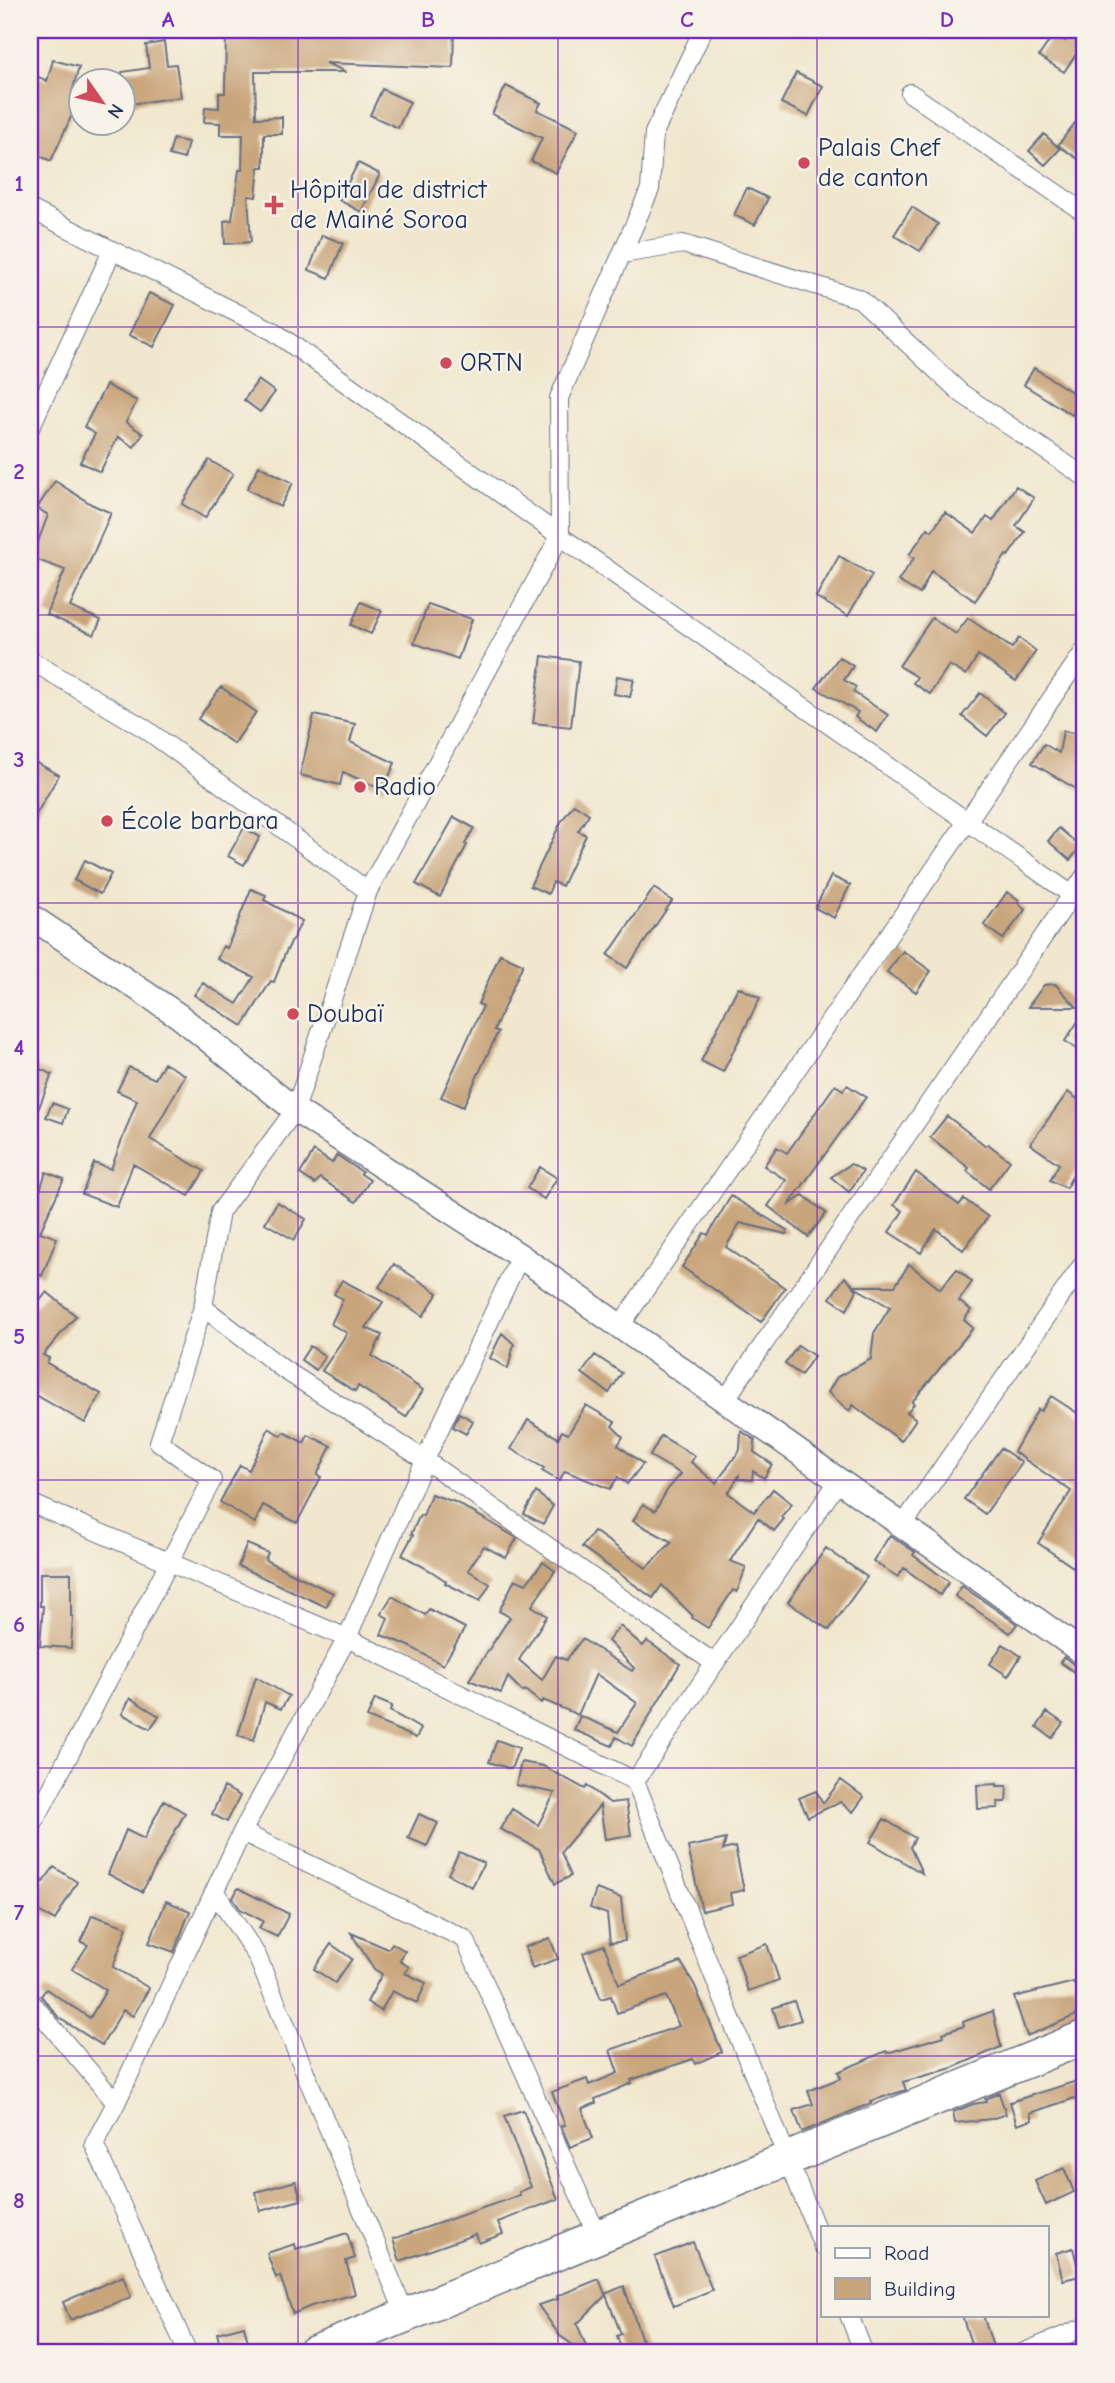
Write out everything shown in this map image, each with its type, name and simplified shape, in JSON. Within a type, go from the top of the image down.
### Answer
[{"type":"highway","points":[[314,2353],[1085,2037]]},
{"type":"street","points":[[30,1830],[212,1480],[159,1442],[203,1307],[220,1212],[295,1110],[368,891],[560,536],[559,398],[650,188],[654,133],[703,30]]},
{"type":"street","points":[[910,93],[1085,214]]},
{"type":"street","points":[[30,209],[273,331],[1079,900]]},
{"type":"street","points":[[622,254],[684,244],[860,299],[961,393],[1085,477]]},
{"type":"street","points":[[30,428],[112,251]]},
{"type":"street","points":[[620,1326],[1085,650]]},
{"type":"street","points":[[30,660],[144,728],[368,891]]},
{"type":"street","points":[[725,1400],[1079,900],[1085,876]]},
{"type":"street","points":[[30,916],[179,1016],[295,1110],[520,1256],[1085,1654]]},
{"type":"street","points":[[188,2353],[94,2144],[116,2103],[242,1832],[347,1638],[425,1460],[520,1256]]},
{"type":"street","points":[[903,1525],[1085,1261]]},
{"type":"street","points":[[203,1307],[283,1368],[425,1460],[714,1663]]},
{"type":"street","points":[[635,1781],[839,1480]]},
{"type":"street","points":[[30,1503],[347,1638],[635,1781],[821,2241]]},
{"type":"street","points":[[242,1832],[466,1938],[598,2237]]},
{"type":"street","points":[[215,1892],[257,1956],[406,2316]]},
{"type":"street","points":[[30,2001],[116,2103]]},
{"type":"street","points":[[849,2316],[864,2353]]},
{"type":"street","points":[[1022,2353],[1085,2327]]},
{"type":"building","points":[[226,30],[454,30],[453,68],[326,63],[346,72],[255,72],[256,118],[282,117],[282,134],[264,134],[264,167],[259,167],[256,197],[248,196],[251,242],[225,244],[224,221],[232,220],[239,170],[242,170],[243,135],[220,135],[220,123],[204,122],[205,107],[219,108],[219,93],[225,93]]},
{"type":"building","points":[[1054,34],[1065,41],[1069,35],[1083,44],[1064,72],[1039,56]]},
{"type":"building","points":[[164,42],[167,65],[176,64],[181,97],[136,103],[136,70],[149,68],[146,45]]},
{"type":"building","points":[[53,60],[75,66],[66,66],[66,128],[51,161],[30,152],[30,73],[47,81]]},
{"type":"building","points":[[796,73],[823,86],[808,116],[781,103]]},
{"type":"building","points":[[506,86],[541,103],[537,110],[578,130],[556,173],[531,161],[542,138],[492,114]]},
{"type":"building","points":[[382,89],[410,102],[398,128],[370,115]]},
{"type":"building","points":[[1075,123],[1085,131],[1085,149],[1078,159],[1058,145]]},
{"type":"building","points":[[1044,134],[1060,149],[1045,165],[1029,151]]},
{"type":"building","points":[[173,139],[188,142],[184,159],[169,155]]},
{"type":"building","points":[[358,163],[380,174],[361,212],[339,200]]},
{"type":"building","points":[[747,188],[768,198],[755,225],[734,215]]},
{"type":"building","points":[[912,207],[938,224],[920,251],[894,235]]},
{"type":"building","points":[[322,235],[343,243],[329,278],[309,270]]},
{"type":"building","points":[[149,293],[175,305],[154,347],[129,335]]},
{"type":"building","points":[[1034,368],[1083,399],[1072,415],[1024,385]]},
{"type":"building","points":[[258,380],[275,392],[260,412],[244,400]]},
{"type":"building","points":[[106,385],[137,401],[126,422],[143,434],[134,447],[118,437],[100,472],[80,462],[95,434],[84,427]]},
{"type":"building","points":[[209,460],[233,474],[205,518],[182,504]]},
{"type":"building","points":[[259,466],[293,483],[280,507],[247,489]]},
{"type":"building","points":[[55,481],[91,504],[111,513],[70,607],[101,620],[94,635],[46,614],[65,570],[32,558],[48,515],[37,508]]},
{"type":"building","points":[[1016,486],[1034,498],[1016,526],[1025,532],[975,601],[931,571],[920,594],[898,581],[914,558],[909,555],[928,528],[932,531],[945,512],[975,533],[987,517],[993,521]]},
{"type":"building","points":[[839,556],[872,575],[848,616],[816,597]]},
{"type":"building","points":[[361,602],[382,611],[371,634],[351,625]]},
{"type":"building","points":[[428,604],[472,619],[458,659],[414,643]]},
{"type":"building","points":[[932,618],[956,634],[968,618],[1012,648],[1019,638],[1036,651],[1016,681],[978,655],[966,675],[949,665],[930,694],[913,683],[917,677],[899,666]]},
{"type":"building","points":[[542,656],[579,661],[571,727],[533,723]]},
{"type":"building","points":[[839,657],[853,666],[844,680],[856,687],[853,692],[888,715],[877,732],[855,717],[858,712],[816,688]]},
{"type":"building","points":[[617,676],[634,679],[630,697],[614,694]]},
{"type":"building","points":[[221,687],[256,712],[234,744],[198,719]]},
{"type":"building","points":[[980,693],[1005,713],[987,736],[962,716]]},
{"type":"building","points":[[314,715],[355,724],[350,742],[395,763],[383,790],[343,772],[340,785],[300,775]]},
{"type":"building","points":[[1063,731],[1085,735],[1085,794],[1032,763],[1044,744],[1059,753]]},
{"type":"building","points":[[35,762],[59,775],[30,825],[30,771]]},
{"type":"building","points":[[574,804],[589,814],[578,831],[586,835],[562,886],[553,882],[548,894],[530,886],[561,822]]},
{"type":"building","points":[[454,817],[474,828],[440,897],[416,884]]},
{"type":"building","points":[[244,828],[260,837],[244,865],[228,856]]},
{"type":"building","points":[[1059,828],[1081,847],[1070,860],[1048,841]]},
{"type":"building","points":[[85,860],[111,874],[100,894],[74,880]]},
{"type":"building","points":[[831,876],[850,885],[834,918],[815,908]]},
{"type":"building","points":[[654,888],[672,901],[627,968],[608,955]]},
{"type":"building","points":[[251,889],[266,895],[264,900],[302,921],[274,982],[271,981],[243,1026],[194,995],[203,983],[237,1004],[254,977],[217,959],[223,946],[227,948]]},
{"type":"building","points":[[1007,892],[1019,900],[1025,910],[1003,939],[984,925]]},
{"type":"building","points":[[903,951],[931,971],[916,992],[887,972]]},
{"type":"building","points":[[500,954],[523,964],[494,1030],[498,1032],[463,1107],[441,1097],[483,1006],[478,1004]]},
{"type":"building","points":[[1055,984],[1077,1007],[1028,1007],[1044,985]]},
{"type":"building","points":[[738,987],[760,998],[723,1072],[701,1061]]},
{"type":"building","points":[[1085,1011],[1085,1055],[1065,1041]]},
{"type":"building","points":[[164,1063],[185,1075],[150,1139],[204,1171],[189,1196],[133,1164],[117,1207],[82,1194],[94,1163],[111,1169],[137,1100],[117,1091],[129,1067],[155,1079]]},
{"type":"building","points":[[30,1065],[52,1074],[31,1128],[30,1128]]},
{"type":"building","points":[[835,1085],[843,1090],[847,1085],[866,1097],[788,1206],[803,1195],[826,1213],[808,1237],[768,1206],[786,1180],[764,1166],[777,1147],[787,1153]]},
{"type":"building","points":[[1068,1092],[1085,1105],[1085,1152],[1066,1188],[1050,1180],[1059,1164],[1030,1144]]},
{"type":"building","points":[[52,1103],[68,1109],[63,1123],[46,1117]]},
{"type":"building","points":[[947,1116],[1010,1161],[989,1189],[967,1171],[969,1168],[930,1137]]},
{"type":"building","points":[[314,1151],[332,1163],[337,1155],[370,1180],[356,1202],[320,1178],[315,1184],[300,1174]]},
{"type":"building","points":[[851,1164],[863,1171],[849,1192],[831,1177]]},
{"type":"building","points":[[540,1167],[557,1178],[544,1199],[527,1188]]},
{"type":"building","points":[[46,1172],[64,1179],[40,1232],[57,1238],[42,1276],[30,1271],[30,1185],[40,1190]]},
{"type":"building","points":[[916,1172],[959,1205],[964,1199],[988,1217],[963,1250],[936,1229],[921,1253],[889,1232],[903,1211],[894,1205]]},
{"type":"building","points":[[731,1196],[788,1231],[786,1234],[740,1223],[726,1247],[785,1288],[761,1322],[682,1267],[704,1233],[708,1235]]},
{"type":"building","points":[[277,1202],[306,1219],[294,1240],[265,1223]]},
{"type":"building","points":[[394,1264],[438,1293],[423,1316],[379,1287]]},
{"type":"building","points":[[909,1264],[940,1289],[957,1269],[972,1282],[959,1301],[971,1310],[964,1320],[973,1328],[912,1402],[914,1404],[907,1412],[916,1419],[901,1441],[853,1405],[849,1411],[828,1392],[837,1377],[871,1359],[874,1333],[890,1307],[854,1287],[857,1290],[847,1310],[830,1298],[845,1277],[854,1286],[895,1286]]},
{"type":"building","points":[[342,1280],[383,1302],[366,1328],[382,1335],[372,1356],[423,1390],[406,1417],[358,1386],[355,1391],[322,1371],[347,1333],[331,1324],[343,1299],[334,1294]]},
{"type":"building","points":[[47,1292],[76,1316],[43,1355],[49,1358],[47,1363],[101,1394],[85,1423],[32,1393],[30,1397],[30,1312]]},
{"type":"building","points":[[502,1333],[514,1344],[508,1369],[490,1358]]},
{"type":"building","points":[[798,1345],[814,1356],[801,1375],[785,1364]]},
{"type":"building","points":[[310,1346],[325,1356],[316,1370],[301,1360]]},
{"type":"building","points":[[595,1355],[622,1373],[609,1393],[582,1373]]},
{"type":"building","points":[[1051,1396],[1085,1418],[1085,1550],[1073,1567],[1038,1543],[1071,1491],[1014,1452],[1038,1409],[1041,1411]]},
{"type":"building","points":[[586,1405],[615,1422],[612,1426],[623,1437],[618,1445],[643,1464],[627,1484],[618,1477],[610,1489],[565,1471],[559,1481],[542,1471],[544,1468],[511,1449],[528,1420],[558,1438],[562,1431],[568,1434]]},
{"type":"building","points":[[459,1413],[473,1421],[466,1434],[453,1427]]},
{"type":"building","points":[[269,1428],[281,1436],[284,1432],[304,1443],[308,1435],[331,1446],[317,1475],[321,1477],[297,1523],[263,1505],[255,1523],[220,1502],[240,1465],[249,1470]]},
{"type":"building","points":[[741,1431],[755,1440],[754,1452],[772,1464],[764,1478],[753,1471],[752,1480],[739,1479],[739,1476],[728,1493],[754,1512],[773,1489],[792,1504],[774,1531],[758,1518],[730,1561],[746,1567],[737,1592],[733,1590],[708,1628],[692,1618],[662,1585],[653,1598],[582,1547],[594,1531],[646,1568],[672,1542],[633,1521],[643,1504],[655,1511],[681,1474],[650,1456],[661,1436],[695,1456],[691,1462],[716,1483],[740,1450]]},
{"type":"building","points":[[1001,1448],[1022,1463],[985,1514],[964,1499]]},
{"type":"building","points":[[536,1492],[553,1506],[543,1524],[524,1514]]},
{"type":"building","points":[[431,1494],[455,1502],[517,1538],[506,1558],[484,1546],[468,1570],[490,1584],[480,1601],[445,1583],[446,1581],[431,1571],[402,1555],[420,1515],[423,1516]]},
{"type":"building","points":[[890,1535],[915,1552],[913,1555],[949,1582],[940,1595],[904,1568],[898,1577],[873,1561]]},
{"type":"building","points":[[247,1544],[268,1553],[265,1560],[333,1593],[326,1607],[238,1566]]},
{"type":"building","points":[[826,1548],[867,1577],[829,1630],[788,1602]]},
{"type":"building","points":[[543,1562],[555,1571],[532,1606],[547,1616],[519,1660],[542,1680],[556,1656],[566,1660],[582,1639],[632,1671],[634,1668],[608,1641],[620,1626],[643,1646],[647,1641],[680,1664],[632,1746],[616,1737],[612,1746],[574,1730],[580,1716],[618,1732],[637,1703],[596,1674],[578,1715],[543,1700],[541,1703],[525,1690],[523,1692],[508,1677],[501,1693],[469,1680],[510,1617],[499,1611],[515,1579],[526,1584]]},
{"type":"building","points":[[40,1573],[71,1573],[71,1648],[40,1646],[43,1606],[40,1606]]},
{"type":"building","points":[[962,1586],[1017,1624],[1010,1633],[955,1596]]},
{"type":"building","points":[[392,1596],[425,1615],[429,1609],[465,1628],[443,1665],[407,1645],[381,1635],[388,1618],[381,1614]]},
{"type":"building","points":[[1003,1644],[1021,1656],[1008,1676],[990,1664]]},
{"type":"building","points":[[1064,1657],[1085,1669],[1085,1680],[1060,1662]]},
{"type":"building","points":[[256,1677],[289,1696],[281,1709],[265,1702],[254,1740],[238,1735]]},
{"type":"building","points":[[130,1698],[159,1716],[150,1729],[122,1714]]},
{"type":"building","points":[[375,1699],[392,1706],[390,1711],[421,1729],[416,1738],[367,1717]]},
{"type":"building","points":[[1047,1712],[1063,1723],[1052,1738],[1037,1727]]},
{"type":"building","points":[[497,1740],[519,1748],[511,1769],[489,1762]]},
{"type":"building","points":[[521,1762],[543,1766],[585,1789],[587,1786],[610,1803],[626,1801],[631,1835],[605,1839],[600,1805],[561,1852],[571,1876],[555,1884],[539,1849],[500,1829],[512,1809],[538,1825],[555,1793],[516,1785]]},
{"type":"building","points":[[841,1780],[864,1797],[853,1812],[840,1802],[808,1817],[799,1798],[816,1791],[823,1803]]},
{"type":"building","points":[[977,1785],[1007,1786],[1006,1802],[998,1802],[998,1808],[978,1809]]},
{"type":"building","points":[[224,1787],[240,1796],[227,1822],[212,1814]]},
{"type":"building","points":[[164,1800],[185,1813],[142,1892],[108,1874],[126,1830],[144,1839]]},
{"type":"building","points":[[419,1814],[438,1823],[427,1846],[408,1838]]},
{"type":"building","points":[[884,1819],[915,1838],[910,1847],[922,1873],[870,1842]]},
{"type":"building","points":[[726,1839],[723,1850],[735,1847],[744,1890],[730,1893],[732,1904],[702,1911],[688,1847]]},
{"type":"building","points":[[459,1852],[484,1863],[472,1887],[448,1874]]},
{"type":"building","points":[[54,1867],[77,1882],[55,1920],[30,1907],[30,1876],[43,1882]]},
{"type":"building","points":[[238,1888],[289,1914],[277,1937],[259,1928],[263,1921],[240,1909],[233,1898]]},
{"type":"building","points":[[596,1889],[621,1898],[625,1941],[610,1943],[607,1914],[590,1908]]},
{"type":"building","points":[[166,1901],[190,1911],[174,1952],[149,1943]]},
{"type":"building","points":[[92,1915],[127,1927],[113,1967],[149,1988],[133,2016],[123,2010],[102,2045],[59,2018],[41,1996],[46,1989],[90,2018],[106,1990],[72,1969],[88,1945],[81,1942]]},
{"type":"building","points":[[351,1933],[388,1949],[392,1943],[405,1951],[400,1961],[409,1967],[405,1973],[426,1983],[417,2003],[392,1991],[381,2011],[367,2002],[382,1974],[374,1969]]},
{"type":"building","points":[[550,1938],[558,1959],[532,1968],[525,1947]]},
{"type":"building","points":[[331,1944],[352,1959],[335,1983],[314,1969]]},
{"type":"building","points":[[767,1944],[779,1980],[748,1991],[736,1955]]},
{"type":"building","points":[[604,1945],[619,1984],[681,1962],[695,1986],[722,2052],[695,2064],[693,2059],[631,2080],[632,2083],[595,2099],[596,2103],[582,2109],[593,2138],[570,2147],[552,2092],[587,2079],[589,2085],[618,2073],[610,2050],[679,2026],[666,1996],[617,2013],[611,1996],[601,1999],[583,1953]]},
{"type":"building","points":[[1074,1982],[1084,2012],[1027,2036],[1014,1997]]},
{"type":"building","points":[[794,2001],[801,2020],[779,2027],[773,2008]]},
{"type":"building","points":[[993,2011],[1001,2047],[952,2068],[903,2082],[906,2090],[871,2101],[802,2132],[794,2110],[813,2104],[808,2091],[841,2078],[838,2072],[886,2051],[887,2053],[944,2036],[943,2033],[964,2026],[963,2022]]},
{"type":"building","points":[[1080,2080],[1084,2095],[1030,2113],[1032,2120],[1017,2125],[1010,2102]]},
{"type":"building","points":[[999,2093],[1006,2114],[991,2119],[955,2123],[953,2112],[986,2102],[985,2099]]},
{"type":"building","points":[[523,2110],[558,2199],[498,2222],[503,2234],[479,2243],[476,2234],[400,2261],[393,2239],[520,2195],[519,2192],[531,2187],[504,2116]]},
{"type":"building","points":[[1064,2168],[1074,2192],[1046,2205],[1035,2181]]},
{"type":"building","points":[[296,2181],[301,2200],[260,2211],[256,2192]]},
{"type":"building","points":[[347,2233],[355,2258],[346,2261],[355,2294],[293,2314],[280,2276],[276,2278],[267,2253],[295,2244],[296,2249]]},
{"type":"building","points":[[693,2242],[712,2290],[674,2306],[655,2257]]},
{"type":"building","points":[[1073,2248],[1080,2276],[1063,2280],[1056,2253]]},
{"type":"building","points":[[123,2276],[131,2297],[70,2320],[63,2302]]},
{"type":"building","points":[[599,2279],[605,2294],[624,2286],[646,2353],[623,2353],[617,2336],[621,2334],[606,2295],[577,2324],[589,2353],[560,2336],[538,2305],[558,2299],[557,2296]]},
{"type":"building","points":[[962,2316],[983,2316],[995,2353],[974,2353]]},
{"type":"building","points":[[244,2326],[248,2342],[221,2349],[217,2333]]},
{"type":"place","name":"Palais Chef de canton","points":[[804,163]]},
{"type":"place","name":"Hôpital de district de Mainé Soroa","points":[[274,205]]},
{"type":"place","name":"ORTN","points":[[446,363]]},
{"type":"place","name":"Radio","points":[[360,787]]},
{"type":"place","name":"École barbara","points":[[107,821]]},
{"type":"place","name":"Doubaï","points":[[293,1014]]}]
